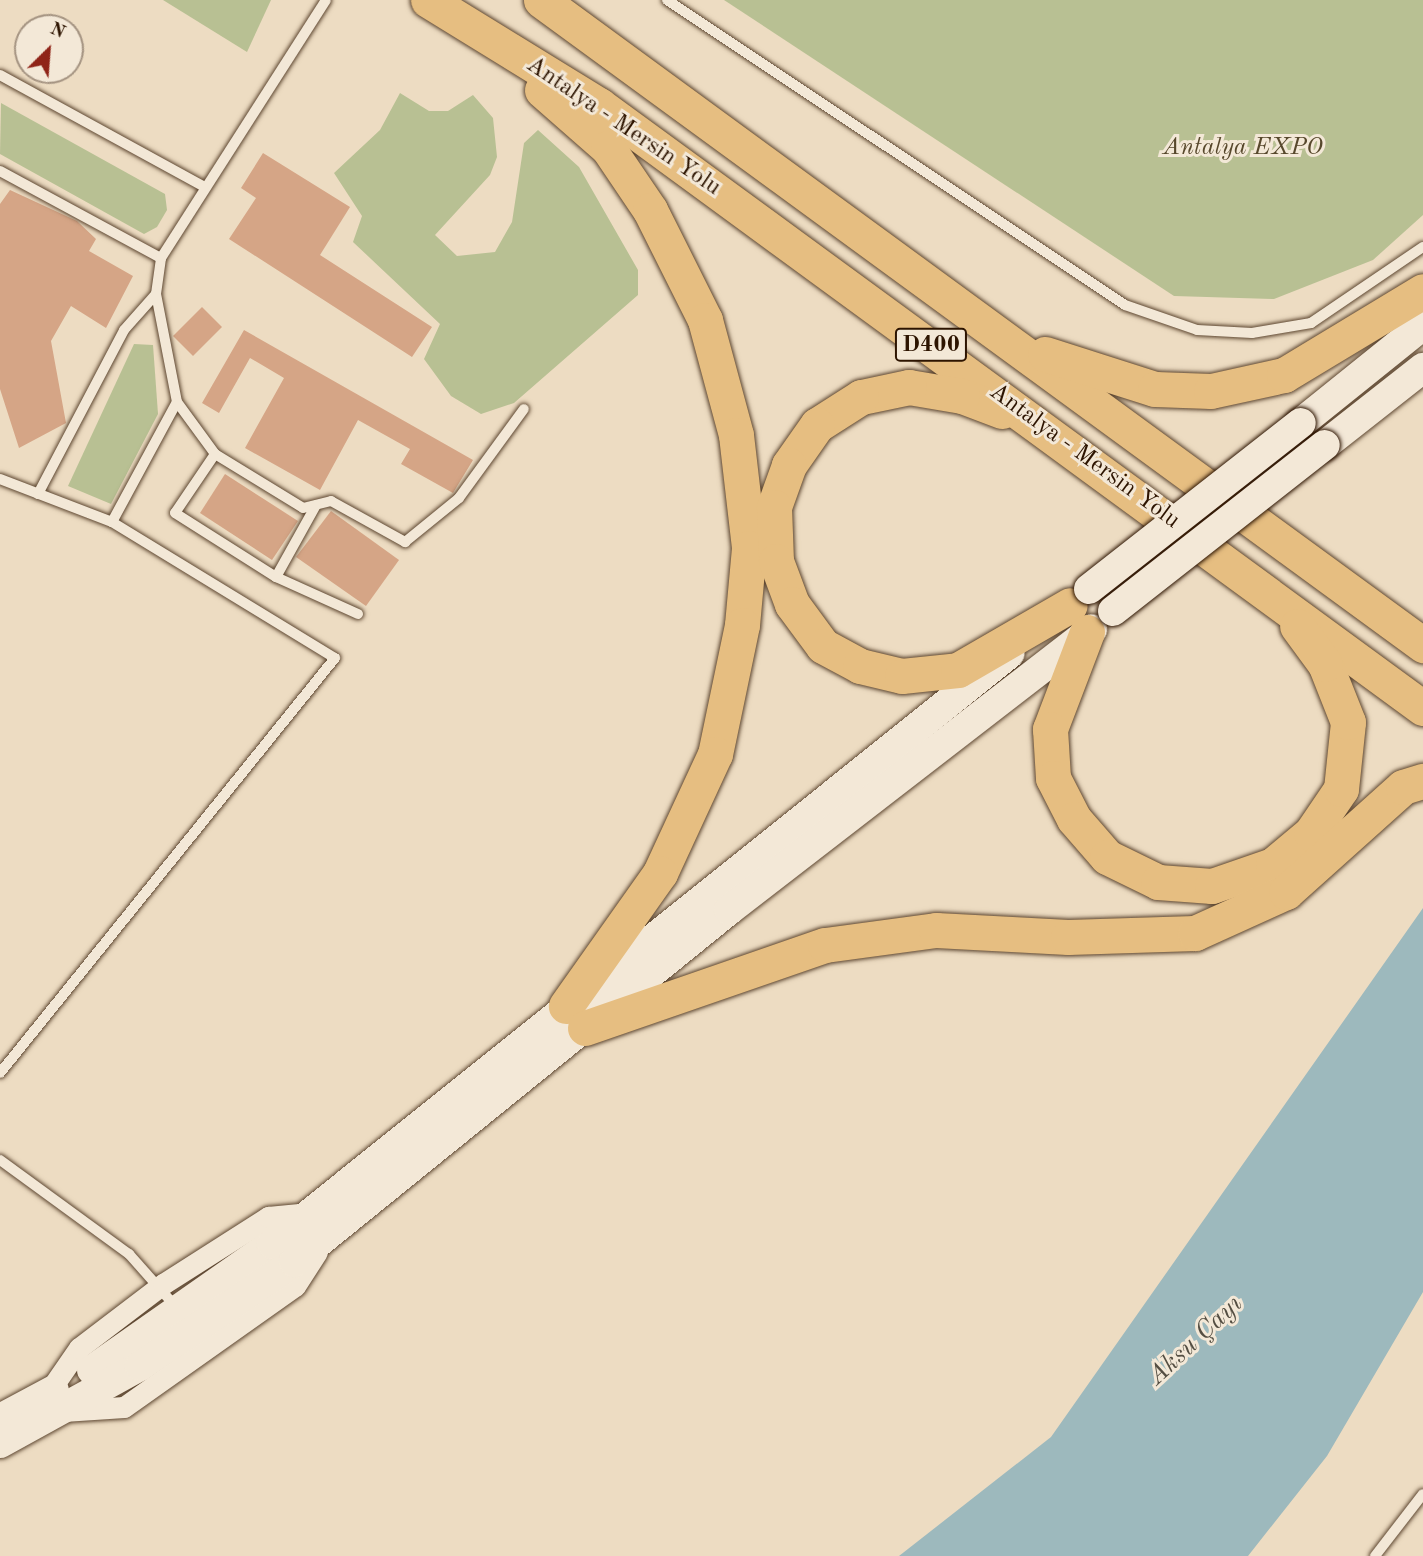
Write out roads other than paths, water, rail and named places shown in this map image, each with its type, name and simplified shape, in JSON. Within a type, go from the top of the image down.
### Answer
[{"type":"highway","name":"Antalya - Mersin Yolu","points":[[541,0],[1423,645]]},
{"type":"highway","name":"Antalya - Mersin Yolu","points":[[441,8],[599,105],[1047,429],[1423,708]]},
{"type":"highway","points":[[441,8],[608,148],[650,210],[705,320],[736,435],[748,548],[741,625],[715,754],[660,873],[576,1017]]},
{"type":"highway","points":[[1012,342],[1155,389],[1211,391],[1284,375],[1423,291]]},
{"type":"highway","points":[[1047,429],[949,393],[909,387],[861,397],[817,425],[789,465],[774,507],[776,561],[792,604],[824,646],[860,666],[902,676],[958,670],[1090,609]]},
{"type":"highway","points":[[1090,609],[1050,729],[1053,778],[1074,819],[1107,857],[1158,882],[1212,886],[1273,866],[1311,833],[1341,789],[1348,722],[1325,664],[1276,598]]},
{"type":"highway","points":[[576,1017],[825,945],[936,930],[1069,937],[1195,933],[1286,892],[1403,787],[1423,781]]},
{"type":"main road","points":[[0,1419],[53,1402],[192,1331],[318,1224],[1090,609],[1301,423],[1423,325]]},
{"type":"main road","points":[[1090,609],[1325,445],[1423,368]]},
{"type":"main road","points":[[0,1443],[53,1402]]},
{"type":"street","points":[[53,1402],[79,1348],[163,1284],[268,1217],[318,1224]]},
{"type":"lane","points":[[326,0],[203,186],[161,258],[156,294],[177,402],[215,454],[303,508],[331,501],[405,542],[459,498],[524,409]]},
{"type":"lane","points":[[667,0],[1125,305],[1197,330],[1252,333],[1311,323],[1423,247]]},
{"type":"lane","points":[[0,75],[203,186]]},
{"type":"lane","points":[[0,171],[161,258]]},
{"type":"lane","points":[[38,494],[124,330],[156,294]]},
{"type":"lane","points":[[112,522],[177,402]]},
{"type":"lane","points":[[215,454],[175,513],[276,577],[358,614]]},
{"type":"lane","points":[[0,479],[112,522],[335,657],[0,1073]]},
{"type":"lane","points":[[276,577],[316,505]]},
{"type":"lane","points":[[0,1160],[163,1284],[192,1331]]},
{"type":"lane","points":[[1375,1556],[1423,1494]]},
{"type":"water","name":"Aksu Çayı","points":[[1423,908],[1423,1292],[1327,1456],[1248,1556],[899,1556],[1051,1437]]},
{"type":"park label","name":"Antalya EXPO","points":[[1243,149]]}]
